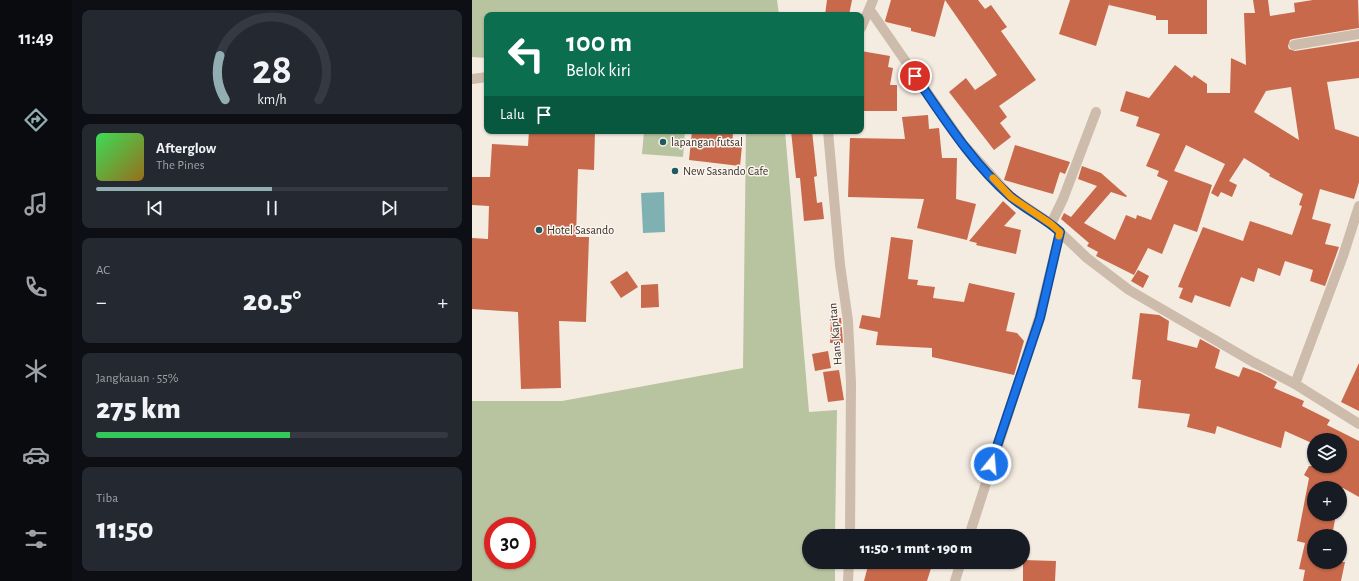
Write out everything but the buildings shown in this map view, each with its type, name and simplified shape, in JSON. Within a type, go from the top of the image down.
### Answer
[{"type":"street","points":[[864,22],[873,0]]},
{"type":"street","points":[[870,10],[963,144],[1011,197],[1051,224],[1088,258],[1129,290],[1253,362],[1295,384],[1359,424]]},
{"type":"street","points":[[1294,45],[1359,34]]},
{"type":"street","points":[[472,79],[484,77]]},
{"type":"street","points":[[1051,224],[1063,199],[1096,112]]},
{"type":"street","name":"Hans Kapitan","points":[[828,134],[840,265],[848,322],[851,383],[850,529]]},
{"type":"street","points":[[1295,384],[1343,256],[1359,206]]},
{"type":"street","points":[[971,529],[1040,318],[1060,232]]},
{"type":"street","points":[[848,581],[849,569]]},
{"type":"street","points":[[955,581],[959,569]]},
{"type":"green space","points":[[472,0],[777,0],[779,12],[484,12],[484,58],[472,57]]},
{"type":"green space","name":"lapangan futsal","points":[[644,134],[685,134],[683,157],[642,154]]},
{"type":"green space","points":[[746,134],[785,134],[809,412],[837,410],[835,529],[802,529],[802,569],[835,569],[835,581],[472,581],[472,401],[562,401],[743,368]]},
{"type":"water","points":[[664,192],[665,232],[643,233],[641,193]]},
{"type":"slow traffic","points":[[993,178],[1011,197],[1051,224],[1060,232],[1059,236]]},
{"type":"place","name":"lapangan futsal","points":[[663,142]]},
{"type":"place","name":"New Sasando Cafe","points":[[675,171]]},
{"type":"place","name":"Hotel Sasando","points":[[539,230]]},
{"type":"route","points":[[915,76],[963,144],[1011,197],[1051,224],[1060,232],[1040,318],[1026,354],[991,464]]}]
